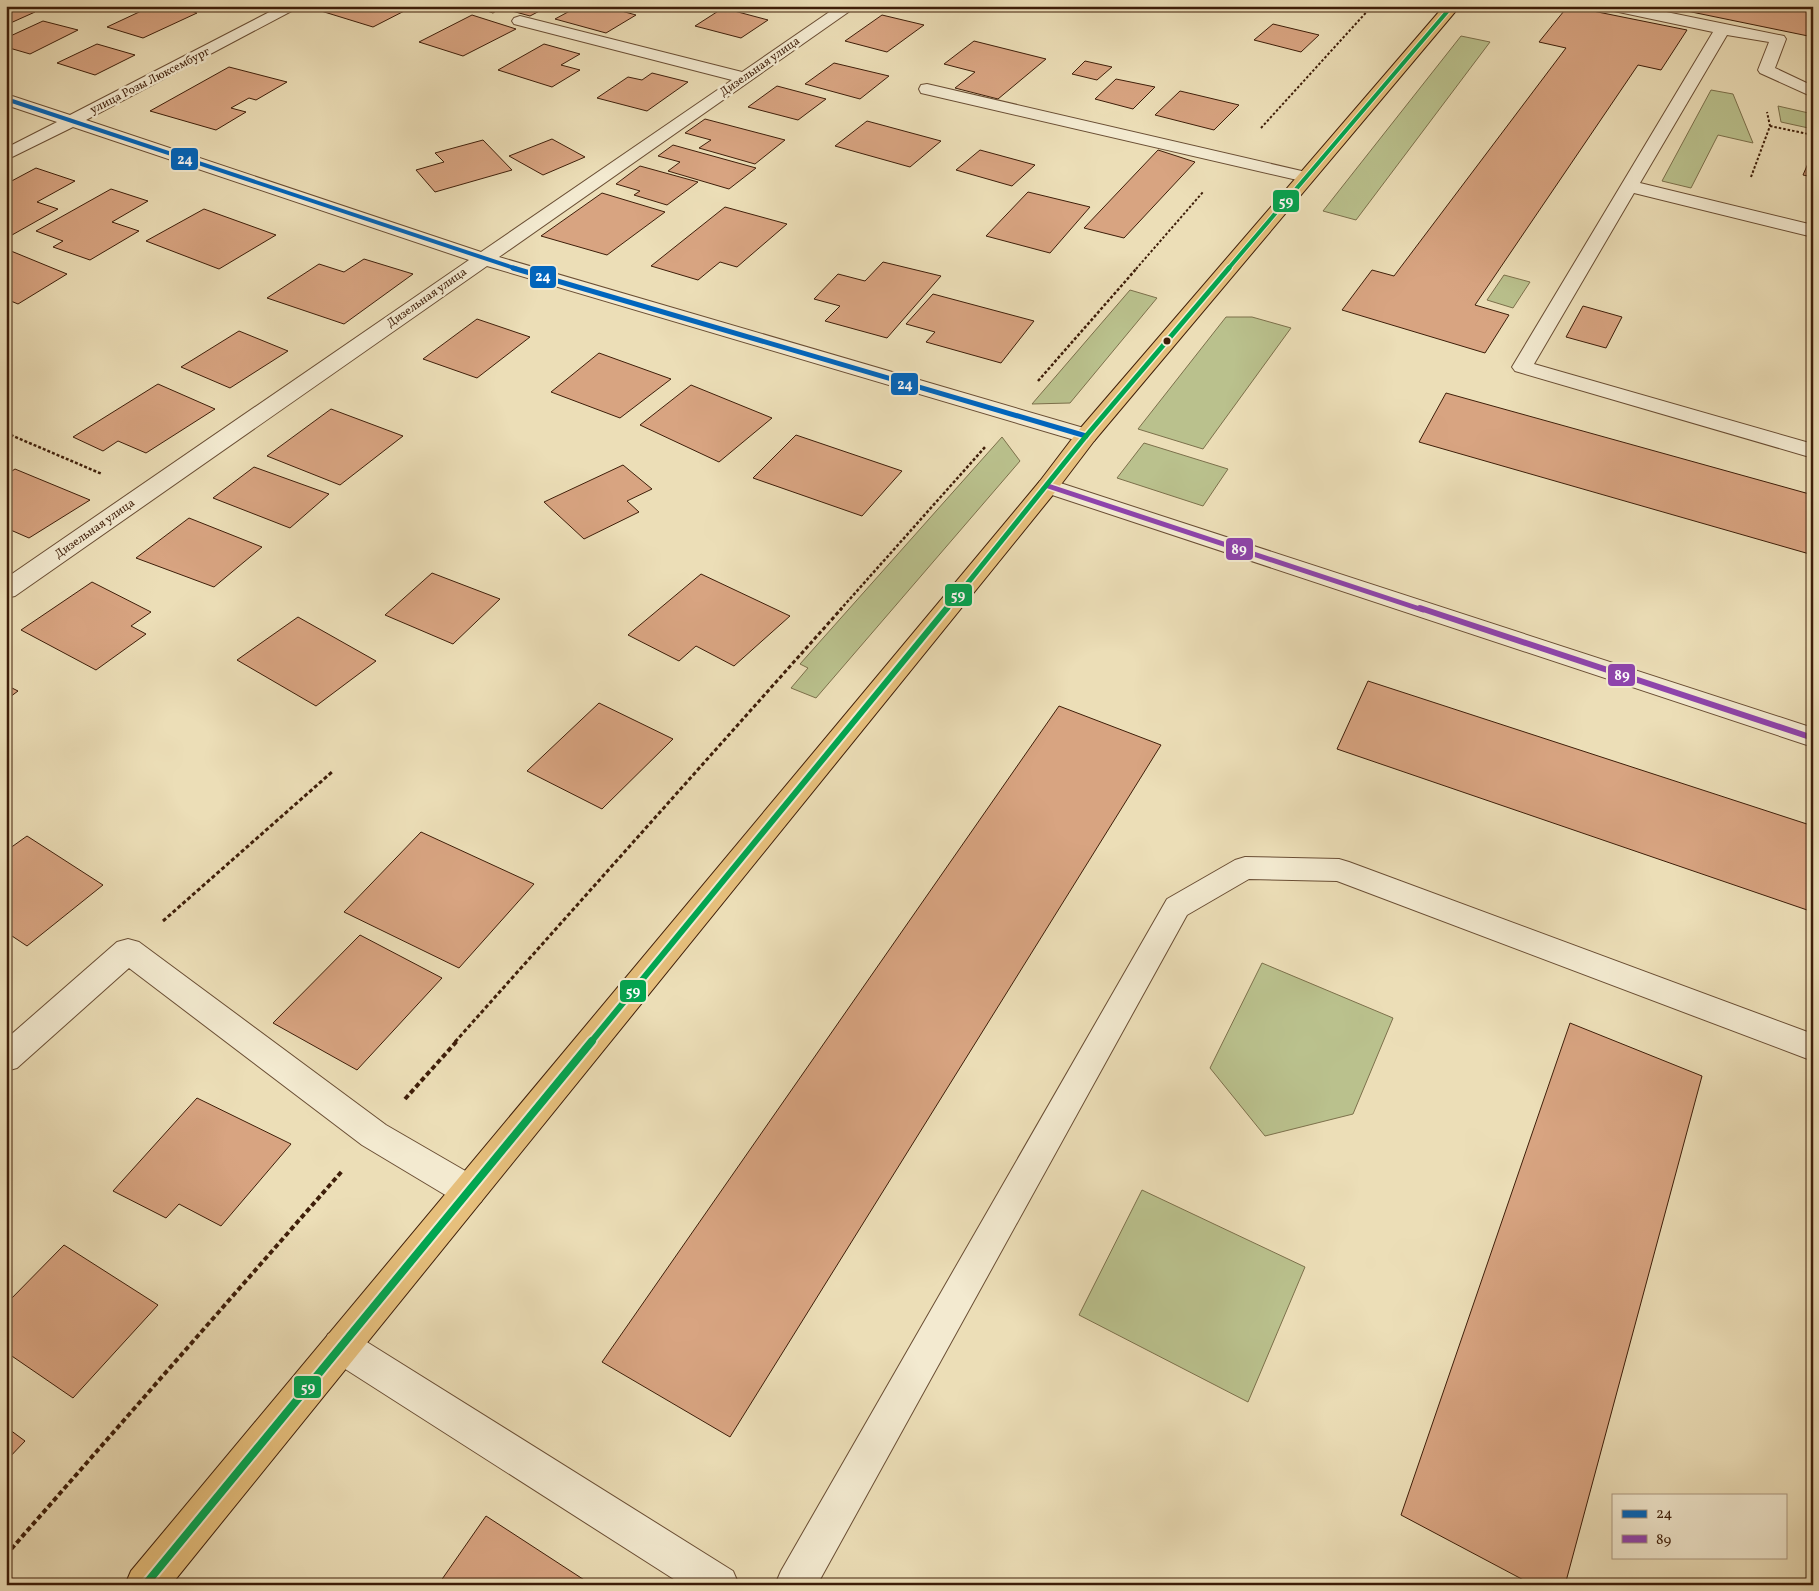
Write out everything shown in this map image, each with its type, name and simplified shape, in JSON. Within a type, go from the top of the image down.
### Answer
[{"type":"main road","points":[[145,1585],[1048,486],[1086,436],[1452,6]]},
{"type":"street","name":"Дизельная улица","points":[[6,590],[849,6]]},
{"type":"street","points":[[1614,6],[1778,39],[1766,70],[1813,92]]},
{"type":"street","name":"улица Розы Люксембург","points":[[6,154],[288,7]]},
{"type":"street","points":[[520,21],[745,78]]},
{"type":"street","points":[[1722,29],[1522,367],[1813,451]]},
{"type":"street","points":[[927,89],[1306,177]]},
{"type":"street","points":[[6,99],[484,259],[1086,436]]},
{"type":"street","points":[[1630,186],[1813,231]]},
{"type":"street","points":[[1048,486],[1813,738]]},
{"type":"street","points":[[795,1585],[1177,907],[1245,868],[1339,870],[1813,1048]]},
{"type":"street","points":[[6,1058],[128,951],[374,1135],[469,1191]]},
{"type":"street","points":[[341,1346],[719,1585]]},
{"type":"path","points":[[6,1555],[374,1135],[1014,415],[1032,388],[1232,160],[1372,6]]},
{"type":"path","points":[[1737,213],[1770,126],[1761,87],[1766,70]]},
{"type":"path","points":[[1770,126],[1813,135]]},
{"type":"path","points":[[6,433],[146,493]]},
{"type":"path","points":[[128,951],[332,772]]},
{"type":"green space","points":[[1461,36],[1490,42],[1356,220],[1323,211]]},
{"type":"green space","points":[[1711,90],[1733,94],[1753,143],[1718,135],[1691,188],[1662,181]]},
{"type":"green space","points":[[1778,106],[1813,114],[1813,129],[1781,122]]},
{"type":"green space","points":[[1504,275],[1530,282],[1513,308],[1487,300]]},
{"type":"green space","points":[[1130,290],[1157,298],[1070,403],[1032,404]]},
{"type":"green space","points":[[1226,317],[1252,317],[1291,328],[1203,449],[1138,429]]},
{"type":"green space","points":[[1002,437],[1020,461],[816,698],[791,688],[808,668],[800,664]]},
{"type":"green space","points":[[1144,443],[1228,469],[1203,506],[1117,478]]},
{"type":"green space","points":[[1262,963],[1393,1018],[1353,1114],[1265,1136],[1210,1068]]},
{"type":"green space","points":[[1142,1190],[1305,1267],[1248,1402],[1079,1315]]},
{"type":"building","points":[[6,6],[16,6],[35,12],[6,25]]},
{"type":"building","points":[[152,6],[175,6],[197,13],[143,38],[107,27]]},
{"type":"building","points":[[330,6],[414,6],[373,27],[321,11]]},
{"type":"building","points":[[472,6],[549,6],[530,16],[501,8],[493,13]]},
{"type":"building","points":[[579,6],[603,6],[636,15],[606,33],[555,19]]},
{"type":"building","points":[[1568,6],[1687,30],[1661,70],[1638,65],[1475,305],[1509,315],[1485,353],[1342,310],[1372,270],[1394,276],[1566,48],[1539,42]]},
{"type":"building","points":[[1679,6],[1789,6],[1813,11],[1813,37],[1677,9]]},
{"type":"building","points":[[723,8],[768,20],[741,38],[695,26]]},
{"type":"building","points":[[472,15],[516,29],[463,56],[419,42]]},
{"type":"building","points":[[882,15],[924,25],[887,52],[845,41]]},
{"type":"building","points":[[43,21],[78,30],[30,54],[6,47],[6,38]]},
{"type":"building","points":[[1273,24],[1319,35],[1301,52],[1254,40]]},
{"type":"building","points":[[974,41],[1046,59],[998,99],[955,88],[975,72],[944,64]]},
{"type":"building","points":[[97,44],[135,55],[95,75],[57,63]]},
{"type":"building","points":[[544,44],[580,54],[561,65],[580,70],[552,87],[498,70]]},
{"type":"building","points":[[1085,61],[1112,67],[1097,80],[1072,74]]},
{"type":"building","points":[[834,63],[889,76],[860,99],[805,84]]},
{"type":"building","points":[[229,67],[287,82],[256,100],[249,98],[231,108],[246,112],[216,130],[150,111]]},
{"type":"building","points":[[652,73],[688,82],[647,111],[597,98],[628,77],[642,80]]},
{"type":"building","points":[[1116,79],[1155,87],[1133,109],[1095,99]]},
{"type":"building","points":[[777,86],[826,99],[798,120],[748,107]]},
{"type":"building","points":[[1180,91],[1239,105],[1214,130],[1155,115]]},
{"type":"building","points":[[705,119],[785,140],[755,164],[699,148],[711,140],[685,133]]},
{"type":"building","points":[[867,121],[941,141],[910,167],[835,146]]},
{"type":"building","points":[[552,139],[585,157],[543,175],[509,156]]},
{"type":"building","points":[[483,140],[512,170],[435,192],[416,170],[444,162],[435,153]]},
{"type":"building","points":[[673,145],[756,168],[729,189],[668,171],[680,162],[658,156]]},
{"type":"building","points":[[980,150],[1035,165],[1012,186],[956,170]]},
{"type":"building","points":[[1158,150],[1195,162],[1124,238],[1084,228]]},
{"type":"building","points":[[1813,152],[1813,177],[1803,175]]},
{"type":"building","points":[[640,166],[698,182],[667,205],[634,195],[640,191],[616,184]]},
{"type":"building","points":[[36,168],[75,181],[37,202],[58,209],[12,235],[6,233],[6,184]]},
{"type":"building","points":[[111,189],[148,201],[112,222],[139,231],[90,260],[53,247],[63,241],[36,231]]},
{"type":"building","points":[[1028,192],[1090,207],[1050,253],[986,236]]},
{"type":"building","points":[[602,193],[665,212],[607,255],[541,236]]},
{"type":"building","points":[[725,207],[787,224],[737,267],[720,262],[698,280],[651,266]]},
{"type":"building","points":[[204,209],[276,235],[219,269],[146,241]]},
{"type":"building","points":[[11,251],[67,274],[18,304],[6,299],[6,254]]},
{"type":"building","points":[[364,259],[413,274],[344,324],[267,298],[319,264],[344,272]]},
{"type":"building","points":[[883,262],[941,276],[887,338],[825,321],[840,306],[814,299],[838,274],[865,281]]},
{"type":"building","points":[[933,294],[1034,321],[1001,363],[926,342],[935,332],[906,324]]},
{"type":"building","points":[[1583,306],[1622,317],[1606,348],[1566,337]]},
{"type":"building","points":[[477,319],[530,337],[477,378],[423,359]]},
{"type":"building","points":[[239,331],[288,351],[230,388],[181,367]]},
{"type":"building","points":[[599,353],[671,379],[620,418],[551,392]]},
{"type":"building","points":[[158,384],[215,409],[146,453],[118,441],[103,451],[73,437]]},
{"type":"building","points":[[691,385],[772,418],[719,462],[640,425]]},
{"type":"building","points":[[1446,393],[1813,495],[1813,555],[1419,442]]},
{"type":"building","points":[[331,409],[403,436],[340,485],[267,456]]},
{"type":"building","points":[[796,435],[902,471],[862,516],[753,478]]},
{"type":"building","points":[[623,465],[652,489],[627,501],[639,512],[584,539],[544,502]]},
{"type":"building","points":[[254,467],[329,494],[290,528],[213,498]]},
{"type":"building","points":[[15,469],[90,500],[29,538],[6,528],[6,475]]},
{"type":"building","points":[[189,518],[262,547],[214,587],[136,558]]},
{"type":"building","points":[[432,573],[500,599],[453,644],[385,615]]},
{"type":"building","points":[[701,574],[790,616],[734,666],[696,646],[679,661],[628,635]]},
{"type":"building","points":[[92,582],[151,612],[131,626],[146,634],[96,670],[21,630]]},
{"type":"building","points":[[298,617],[376,661],[316,706],[237,660]]},
{"type":"building","points":[[1368,681],[1813,826],[1813,912],[1337,749]]},
{"type":"building","points":[[6,685],[18,691],[6,700]]},
{"type":"building","points":[[599,703],[673,739],[602,809],[527,771]]},
{"type":"building","points":[[1059,706],[1161,745],[730,1437],[602,1362]]},
{"type":"building","points":[[421,832],[534,884],[459,968],[344,912]]},
{"type":"building","points":[[27,836],[103,885],[27,946],[6,932],[6,851]]},
{"type":"building","points":[[360,935],[442,978],[357,1070],[273,1023]]},
{"type":"building","points":[[1570,1023],[1702,1076],[1565,1585],[1533,1585],[1401,1515]]},
{"type":"building","points":[[197,1098],[291,1144],[221,1226],[179,1204],[166,1218],[113,1191]]},
{"type":"building","points":[[64,1245],[158,1305],[73,1398],[6,1352],[6,1304]]},
{"type":"building","points":[[6,1427],[25,1441],[6,1461]]},
{"type":"building","points":[[486,1516],[592,1585],[438,1585]]},
{"type":"transit line","name":"59","points":[[145,1585],[1048,486],[1086,436],[1452,6]]},
{"type":"transit line","name":"24","points":[[6,99],[484,259],[863,372],[1086,436]]},
{"type":"transit line","name":"89","points":[[1048,486],[1813,738]]}]
